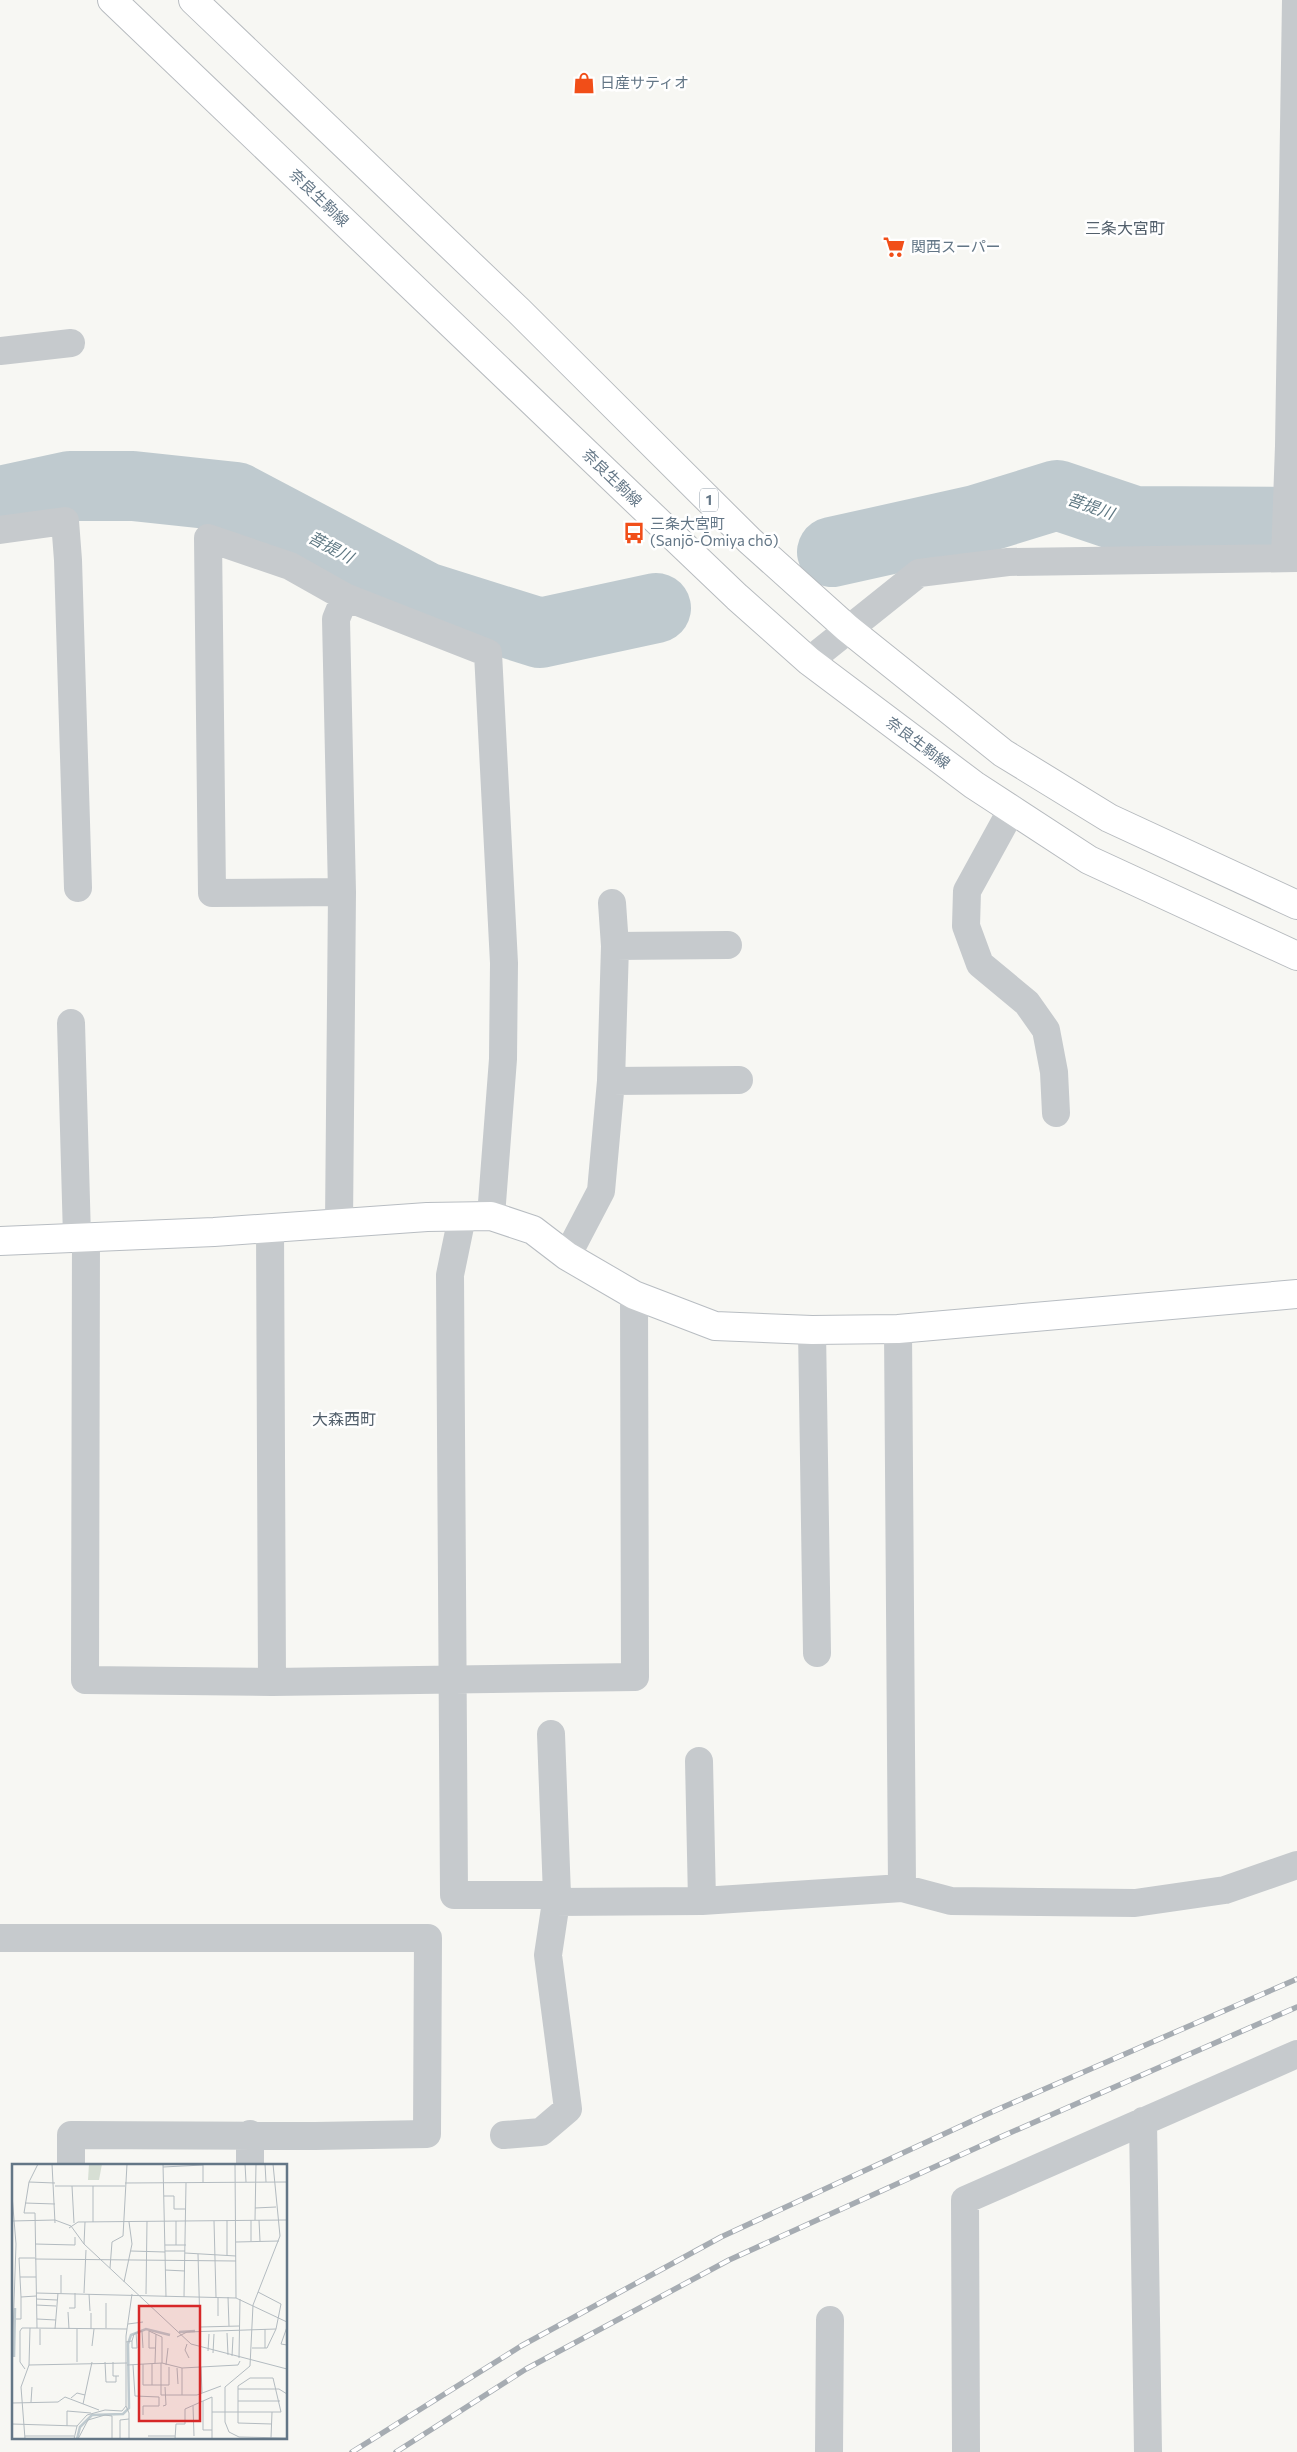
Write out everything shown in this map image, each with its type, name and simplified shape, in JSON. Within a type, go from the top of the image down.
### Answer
[{"type":"main road","name":"奈良生駒線","points":[[112,0],[724,585],[809,660],[974,785],[1090,860],[1297,956]]},
{"type":"main road","name":"1","points":[[193,0],[519,311],[749,540],[847,628],[1003,753],[1109,818],[1297,905]]},
{"type":"main road","points":[[0,1241],[491,1216],[534,1230],[567,1256],[634,1295],[714,1326],[812,1330],[898,1329],[1297,1294]]},
{"type":"street","points":[[809,660],[847,628],[919,573],[1008,562],[1288,538],[1293,446],[1296,0]]},
{"type":"street","points":[[0,351],[71,343]]},
{"type":"street","points":[[0,530],[65,521],[68,560],[78,888]]},
{"type":"street","points":[[342,892],[212,893],[208,538],[290,566],[345,598],[488,653],[504,963],[503,1058],[491,1216]]},
{"type":"street","points":[[339,1224],[342,892],[336,619],[345,598]]},
{"type":"street","points":[[1012,810],[967,891],[966,926],[980,964],[1027,1003],[1046,1030],[1054,1072],[1056,1113]]},
{"type":"street","points":[[567,1256],[601,1191],[611,1081],[615,946],[612,903]]},
{"type":"street","points":[[615,946],[728,945]]},
{"type":"street","points":[[71,1023],[82,1237],[85,1680],[272,1682],[635,1677],[634,1295]]},
{"type":"street","points":[[611,1081],[739,1080]]},
{"type":"street","points":[[462,1216],[450,1275],[451,1680],[454,1896],[702,1901],[902,1888],[951,1901],[1135,1903],[1225,1890],[1297,1865]]},
{"type":"street","points":[[270,1228],[272,1682]]},
{"type":"street","points":[[898,1329],[902,1888]]},
{"type":"street","points":[[812,1330],[817,1653]]},
{"type":"street","points":[[504,2135],[541,2132],[568,2109],[548,1955],[555,1898],[551,1734]]},
{"type":"street","points":[[699,1761],[702,1901]]},
{"type":"street","points":[[0,1938],[428,1938],[427,2134],[315,2136],[250,2134],[71,2135],[71,2164]]},
{"type":"street","points":[[966,2452],[965,2200],[1143,2120],[1297,2054]]},
{"type":"street","points":[[1143,2120],[1148,2452]]},
{"type":"street","points":[[250,2134],[250,2164]]},
{"type":"street","points":[[829,2452],[830,2320]]},
{"type":"waterway","name":"菩提川","points":[[0,501],[70,486],[133,486],[236,497],[425,597],[540,633],[656,608]]},
{"type":"waterway","name":"菩提川","points":[[832,552],[976,520],[1057,495],[1134,521],[1297,522]]},
{"type":"railway","points":[[352,2452],[521,2346],[721,2237],[985,2115],[1297,1979]]},
{"type":"railway","points":[[396,2452],[526,2369],[729,2260],[996,2139],[1297,2007]]},
{"type":"place","name":"日産サティオ","points":[[584,83]]},
{"type":"place","name":"関西スーパー","points":[[894,247]]},
{"type":"place","name":"三条大宮町 (Sanjō-Ōmiya chō)","points":[[634,533]]},
{"type":"district","name":"三条大宮町","points":[[1125,228]]},
{"type":"district","name":"大森西町","points":[[344,1419]]}]
